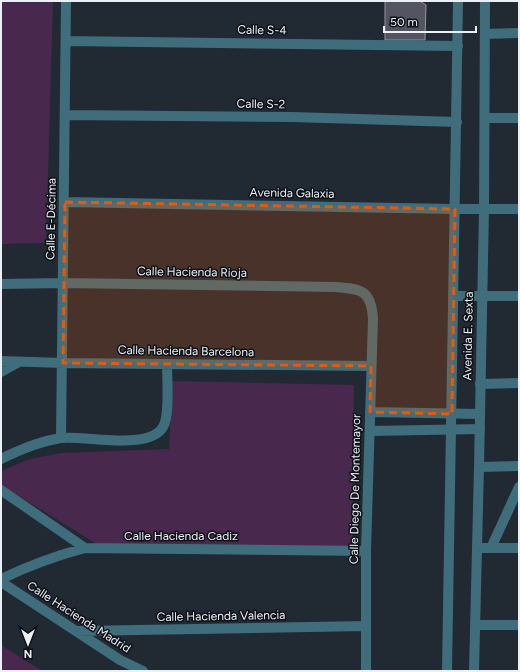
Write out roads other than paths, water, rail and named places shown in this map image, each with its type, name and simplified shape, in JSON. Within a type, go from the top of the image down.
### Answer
[{"type":"street","name":"Calle E-Décima","points":[[61,438],[66,1]]},
{"type":"street","name":"Avenida E. Sexta","points":[[447,671],[458,1]]},
{"type":"street","name":"Avenida E. Sexta","points":[[474,671],[484,209],[485,1]]},
{"type":"street","points":[[485,34],[519,33]]},
{"type":"street","name":"Calle S-4","points":[[66,41],[458,46]]},
{"type":"street","name":"Calle S-2","points":[[65,115],[292,117],[457,122]]},
{"type":"street","points":[[485,118],[519,118]]},
{"type":"street","name":"Avenida Galaxia","points":[[64,202],[519,209]]},
{"type":"street","name":"Calle Hacienda Rioja","points":[[1,284],[63,283],[336,287],[350,288],[361,291],[369,299],[372,308]]},
{"type":"street","points":[[453,296],[519,296]]},
{"type":"street","name":"Calle Diego De Montemayor","points":[[366,671],[366,551],[372,366],[372,308]]},
{"type":"street","name":"Calle Hacienda Barcelona","points":[[1,361],[372,366]]},
{"type":"street","points":[[1,372],[20,362]]},
{"type":"street","points":[[1,459],[40,444],[61,438],[130,441],[146,439],[156,435],[163,428],[166,418],[167,364]]},
{"type":"street","points":[[480,384],[519,383]]},
{"type":"street","points":[[370,412],[480,414]]},
{"type":"street","points":[[370,431],[480,429]]},
{"type":"street","points":[[479,467],[519,466]]},
{"type":"street","points":[[491,548],[519,487]]},
{"type":"street","points":[[1,490],[85,548]]},
{"type":"street","name":"Calle Hacienda Cadiz","points":[[1,579],[25,567],[57,555],[85,548],[366,551]]},
{"type":"street","points":[[477,548],[519,548]]},
{"type":"street","name":"Calle Hacienda Madrid","points":[[1,582],[120,660],[143,671]]},
{"type":"street","points":[[476,625],[519,625]]},
{"type":"street","name":"Calle Hacienda Valencia","points":[[77,631],[366,626]]}]
